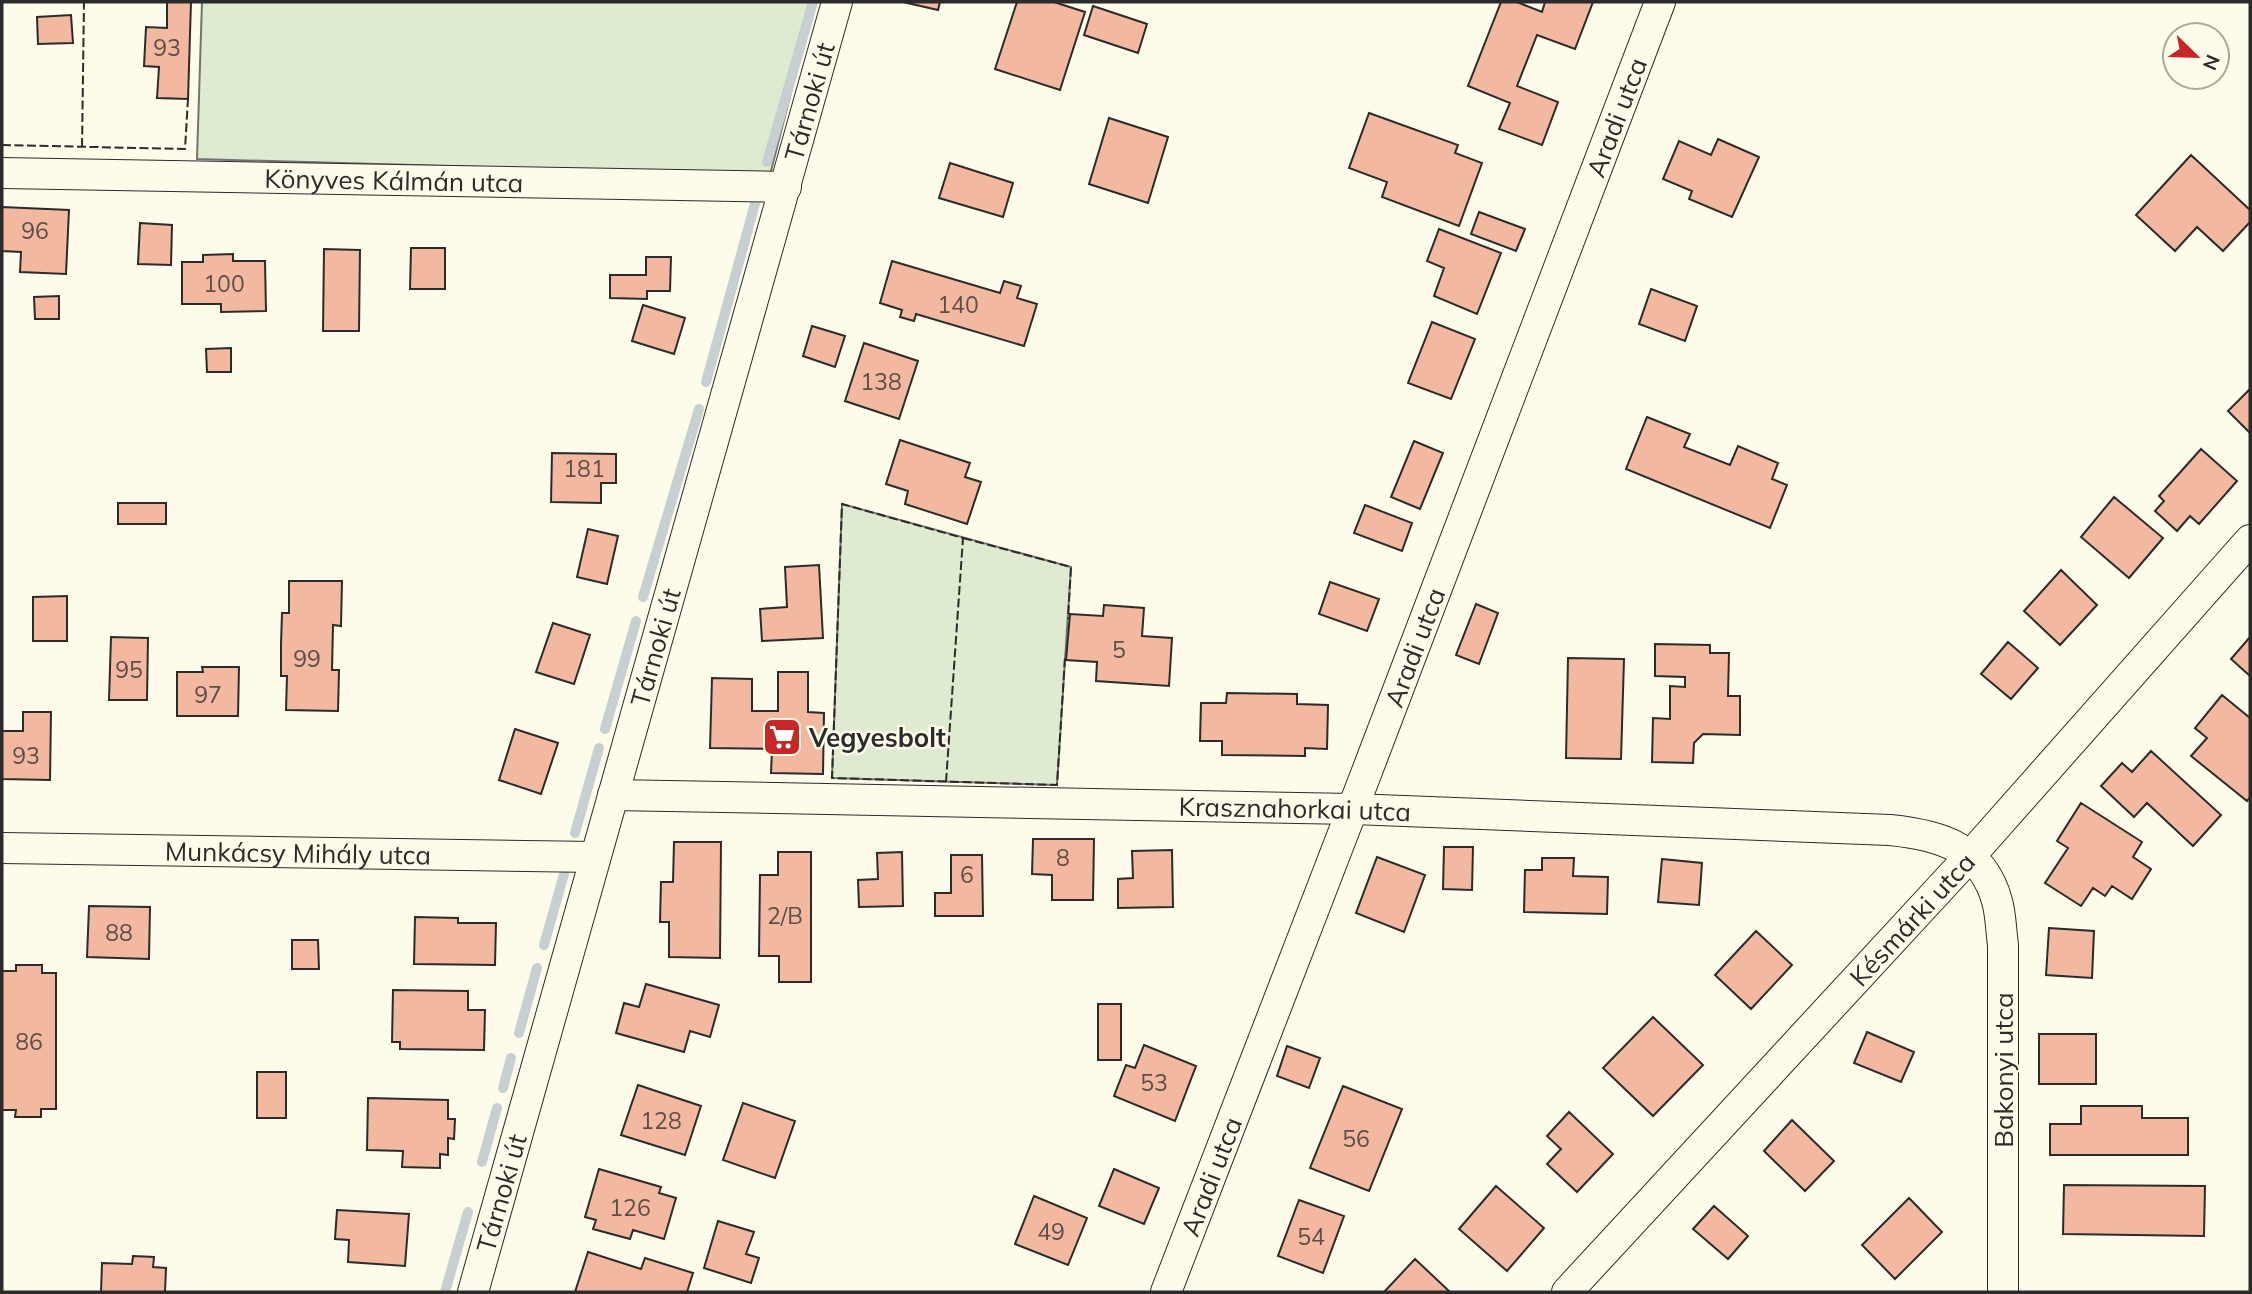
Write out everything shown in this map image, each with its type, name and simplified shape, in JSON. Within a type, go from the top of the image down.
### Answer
[{"type":"street","name":"Tárnoki út","points":[[473,1292],[837,2]]},
{"type":"street","name":"Aradi utca","points":[[1166,1292],[1660,2]]},
{"type":"street","name":"Könyves Kálmán utca","points":[[2,173],[786,187]]},
{"type":"street","name":"Késmárki utca","points":[[1567,1292],[1971,855],[2250,540]]},
{"type":"street","name":"Krasznahorkai utca","points":[[613,795],[1353,809],[1890,830],[1919,833],[1944,840],[1971,855]]},
{"type":"street","name":"Munkácsy Mihály utca","points":[[2,848],[595,857]]},
{"type":"street","name":"Bakonyi utca","points":[[1971,855],[1984,873],[1997,901],[2003,945],[2003,1292]]},
{"type":"green space","points":[[202,2],[814,2],[770,175],[197,159]]},
{"type":"green space","points":[[842,504],[1071,567],[1057,785],[832,778]]},
{"type":"building","points":[[167,2],[191,2],[188,99],[157,98],[159,67],[144,66],[146,27],[167,28]]},
{"type":"building","points":[[903,2],[940,2],[938,10]]},
{"type":"building","points":[[1017,2],[1054,2],[1085,12],[1060,90],[995,69]]},
{"type":"building","points":[[1501,2],[1517,2],[1542,12],[1545,2],[1593,2],[1575,49],[1537,35],[1517,86],[1558,102],[1542,145],[1499,129],[1510,103],[1468,86]]},
{"type":"building","points":[[1093,6],[1147,24],[1138,53],[1084,35]]},
{"type":"building","points":[[71,15],[73,43],[38,44],[37,17]]},
{"type":"building","points":[[1369,113],[1458,145],[1455,153],[1482,163],[1459,226],[1382,197],[1387,182],[1349,168]]},
{"type":"building","points":[[1109,118],[1168,137],[1148,203],[1089,184]]},
{"type":"building","points":[[1718,139],[1759,157],[1732,217],[1689,199],[1692,191],[1663,179],[1679,141],[1711,155]]},
{"type":"building","points":[[2191,155],[2250,210],[2250,222],[2223,251],[2197,227],[2175,251],[2136,215]]},
{"type":"building","points":[[950,163],[1013,183],[1003,217],[939,198]]},
{"type":"building","points":[[2,207],[69,210],[66,274],[20,272],[21,252],[2,251]]},
{"type":"building","points":[[1479,212],[1525,229],[1516,251],[1471,234]]},
{"type":"building","points":[[140,223],[172,225],[171,265],[138,264]]},
{"type":"building","points":[[1439,229],[1501,253],[1477,314],[1434,296],[1444,268],[1427,261]]},
{"type":"building","points":[[411,248],[445,248],[445,289],[410,289]]},
{"type":"building","points":[[324,249],[360,250],[359,331],[323,331]]},
{"type":"building","points":[[233,254],[233,261],[265,261],[266,311],[221,312],[221,304],[182,304],[182,262],[203,262],[203,255]]},
{"type":"building","points":[[646,257],[671,257],[670,291],[647,291],[647,299],[610,298],[610,275],[646,275]]},
{"type":"building","points":[[892,261],[1000,293],[1004,281],[1021,286],[1017,298],[1037,304],[1024,346],[916,314],[914,321],[900,317],[902,310],[880,303]]},
{"type":"building","points":[[1651,289],[1697,306],[1685,341],[1639,324]]},
{"type":"building","points":[[59,296],[59,319],[35,319],[34,297]]},
{"type":"building","points":[[643,305],[685,318],[674,354],[632,341]]},
{"type":"building","points":[[1432,322],[1475,339],[1451,399],[1408,383]]},
{"type":"building","points":[[812,326],[845,336],[835,367],[803,356]]},
{"type":"building","points":[[864,343],[918,361],[899,419],[845,401]]},
{"type":"building","points":[[231,348],[231,372],[207,372],[206,349]]},
{"type":"building","points":[[2250,389],[2250,433],[2228,411]]},
{"type":"building","points":[[1647,417],[1690,434],[1684,447],[1730,465],[1738,446],[1778,463],[1772,479],[1787,485],[1770,528],[1626,469]]},
{"type":"building","points":[[900,440],[970,463],[965,477],[981,482],[967,524],[905,504],[908,491],[886,484]]},
{"type":"building","points":[[1414,441],[1443,453],[1420,509],[1391,497]]},
{"type":"building","points":[[2201,449],[2237,481],[2199,524],[2190,516],[2177,531],[2155,511],[2164,501],[2159,496]]},
{"type":"building","points":[[552,453],[616,454],[616,483],[601,483],[601,503],[551,502]]},
{"type":"building","points":[[2114,497],[2163,538],[2129,578],[2081,537]]},
{"type":"building","points":[[118,503],[166,503],[166,524],[118,524]]},
{"type":"building","points":[[1365,505],[1412,523],[1402,551],[1354,533]]},
{"type":"building","points":[[588,529],[618,536],[607,584],[577,577]]},
{"type":"building","points":[[819,565],[823,638],[762,641],[760,609],[787,607],[785,567]]},
{"type":"building","points":[[2061,570],[2097,605],[2060,645],[2024,611]]},
{"type":"building","points":[[289,581],[342,581],[341,626],[333,625],[332,670],[339,670],[338,711],[286,710],[287,676],[281,676],[281,644],[282,613],[289,613]]},
{"type":"building","points":[[1330,582],[1379,599],[1367,631],[1319,614]]},
{"type":"building","points":[[67,596],[67,641],[33,641],[33,597]]},
{"type":"building","points":[[1476,604],[1498,613],[1479,664],[1456,655]]},
{"type":"building","points":[[1104,605],[1144,608],[1142,636],[1172,638],[1169,686],[1096,681],[1097,662],[1066,660],[1070,614],[1103,616]]},
{"type":"building","points":[[553,623],[590,635],[574,684],[536,672]]},
{"type":"building","points":[[111,637],[148,638],[147,700],[109,700]]},
{"type":"building","points":[[2250,637],[2250,676],[2231,659]]},
{"type":"building","points":[[2008,642],[2038,668],[2011,699],[1981,674]]},
{"type":"building","points":[[1655,644],[1710,645],[1710,653],[1729,653],[1728,696],[1740,696],[1740,735],[1703,734],[1694,743],[1693,763],[1652,762],[1653,718],[1670,719],[1670,686],[1685,687],[1685,677],[1655,676]]},
{"type":"building","points":[[1568,658],[1624,659],[1621,759],[1566,758]]},
{"type":"building","points":[[202,667],[239,667],[238,716],[177,716],[177,672],[203,672]]},
{"type":"building","points":[[778,672],[808,672],[808,712],[824,713],[823,774],[771,773],[772,749],[710,748],[712,678],[752,679],[752,711],[778,711]]},
{"type":"building","points":[[1227,693],[1297,694],[1297,704],[1328,705],[1327,749],[1305,748],[1305,756],[1222,755],[1222,741],[1200,741],[1201,703],[1226,703]]},
{"type":"building","points":[[2222,695],[2250,718],[2250,797],[2247,801],[2191,756],[2207,738],[2195,728]]},
{"type":"building","points":[[23,712],[51,712],[50,780],[2,779],[2,731],[23,731]]},
{"type":"building","points":[[515,729],[558,743],[541,794],[499,780]]},
{"type":"building","points":[[2151,751],[2221,815],[2193,846],[2147,803],[2134,817],[2101,786],[2122,763],[2132,772]]},
{"type":"building","points":[[2081,803],[2142,842],[2133,857],[2151,869],[2132,899],[2112,886],[2105,896],[2093,888],[2081,906],[2045,883],[2068,848],[2057,841]]},
{"type":"building","points":[[1033,839],[1094,839],[1093,900],[1052,900],[1052,875],[1032,874]]},
{"type":"building","points":[[674,842],[721,842],[720,958],[669,957],[669,922],[660,922],[661,882],[673,882]]},
{"type":"building","points":[[1444,847],[1473,847],[1472,890],[1443,889]]},
{"type":"building","points":[[1172,850],[1173,907],[1118,908],[1118,879],[1133,878],[1132,851]]},
{"type":"building","points":[[778,852],[811,852],[811,982],[779,982],[779,956],[759,956],[760,875],[778,875]]},
{"type":"building","points":[[902,852],[903,906],[859,907],[858,880],[878,879],[877,853]]},
{"type":"building","points":[[951,855],[982,855],[983,916],[935,916],[935,893],[951,893]]},
{"type":"building","points":[[1377,857],[1425,875],[1404,932],[1356,913]]},
{"type":"building","points":[[1542,858],[1574,858],[1573,876],[1608,877],[1607,914],[1524,912],[1525,870],[1542,870]]},
{"type":"building","points":[[1662,859],[1702,863],[1699,905],[1658,902]]},
{"type":"building","points":[[89,906],[150,907],[149,959],[87,957]]},
{"type":"building","points":[[415,917],[458,918],[458,923],[496,923],[495,965],[414,964]]},
{"type":"building","points":[[2049,928],[2094,931],[2092,978],[2046,975]]},
{"type":"building","points":[[1756,931],[1792,965],[1751,1009],[1715,975]]},
{"type":"building","points":[[292,940],[318,940],[319,969],[292,969]]},
{"type":"building","points":[[16,965],[42,965],[42,973],[56,973],[56,1109],[41,1109],[41,1117],[15,1117],[16,1110],[2,1110],[2,971],[16,971]]},
{"type":"building","points":[[646,984],[719,1005],[710,1037],[690,1031],[684,1052],[616,1033],[624,1003],[639,1007]]},
{"type":"building","points":[[393,990],[468,991],[468,1010],[485,1010],[484,1050],[400,1049],[400,1042],[392,1042]]},
{"type":"building","points":[[1098,1004],[1121,1004],[1121,1060],[1098,1060]]},
{"type":"building","points":[[1653,1017],[1703,1065],[1653,1116],[1603,1068]]},
{"type":"building","points":[[1867,1032],[1914,1052],[1901,1082],[1854,1063]]},
{"type":"building","points":[[2039,1034],[2096,1034],[2096,1084],[2039,1084]]},
{"type":"building","points":[[1144,1045],[1196,1066],[1175,1121],[1114,1096],[1126,1065],[1135,1068]]},
{"type":"building","points":[[1287,1046],[1320,1058],[1309,1088],[1277,1076]]},
{"type":"building","points":[[257,1072],[286,1072],[286,1118],[257,1118]]},
{"type":"building","points":[[638,1085],[701,1106],[685,1155],[621,1135]]},
{"type":"building","points":[[1343,1086],[1402,1109],[1369,1191],[1310,1168]]},
{"type":"building","points":[[368,1098],[448,1100],[448,1119],[455,1119],[454,1139],[448,1138],[448,1155],[440,1154],[440,1168],[402,1167],[403,1151],[367,1150]]},
{"type":"building","points":[[743,1103],[795,1121],[775,1178],[723,1160]]},
{"type":"building","points":[[2081,1106],[2142,1106],[2142,1118],[2188,1118],[2188,1155],[2050,1155],[2050,1124],[2081,1124]]},
{"type":"building","points":[[1569,1112],[1613,1154],[1577,1192],[1547,1164],[1561,1149],[1547,1136]]},
{"type":"building","points":[[1792,1120],[1834,1161],[1805,1191],[1764,1151]]},
{"type":"building","points":[[599,1169],[661,1187],[659,1193],[676,1198],[664,1239],[633,1230],[630,1239],[593,1229],[596,1220],[585,1217]]},
{"type":"building","points":[[1114,1169],[1159,1188],[1144,1224],[1099,1206]]},
{"type":"building","points":[[2064,1185],[2205,1186],[2204,1236],[2063,1234]]},
{"type":"building","points":[[1496,1186],[1544,1228],[1507,1271],[1459,1229]]},
{"type":"building","points":[[1034,1196],[1087,1218],[1068,1265],[1015,1244]]},
{"type":"building","points":[[1909,1198],[1942,1232],[1895,1279],[1862,1245]]},
{"type":"building","points":[[1299,1200],[1344,1216],[1323,1273],[1278,1256]]},
{"type":"building","points":[[1714,1206],[1748,1236],[1728,1259],[1693,1229]]},
{"type":"building","points":[[337,1210],[409,1214],[405,1266],[348,1262],[349,1240],[335,1239]]},
{"type":"building","points":[[718,1221],[754,1232],[746,1254],[759,1258],[751,1283],[704,1268]]},
{"type":"building","points":[[588,1252],[641,1269],[645,1258],[693,1273],[687,1292],[575,1292]]},
{"type":"building","points":[[133,1256],[154,1257],[153,1267],[166,1268],[165,1292],[101,1292],[102,1263],[132,1264]]},
{"type":"building","points":[[1415,1259],[1450,1292],[1384,1292]]},
{"type":"waterway","points":[[767,162],[813,2]]},
{"type":"waterway","points":[[706,382],[756,200]]},
{"type":"waterway","points":[[643,597],[699,409]]},
{"type":"waterway","points":[[605,729],[636,621]]},
{"type":"waterway","points":[[575,833],[599,748]]},
{"type":"waterway","points":[[544,945],[564,874]]},
{"type":"waterway","points":[[519,1033],[537,968]]},
{"type":"waterway","points":[[503,1088],[511,1058]]},
{"type":"waterway","points":[[482,1162],[497,1108]]},
{"type":"waterway","points":[[445,1292],[468,1212]]},
{"type":"fence","points":[[82,147],[84,2]]},
{"type":"fence","points":[[2,145],[185,149],[188,99]]},
{"type":"fence","points":[[946,782],[963,538],[842,504],[832,778],[1057,785],[1065,657]]},
{"type":"fence","points":[[963,538],[1071,567],[1068,619]]},
{"type":"place","name":"Vegyesbolt","points":[[782,737]]}]
